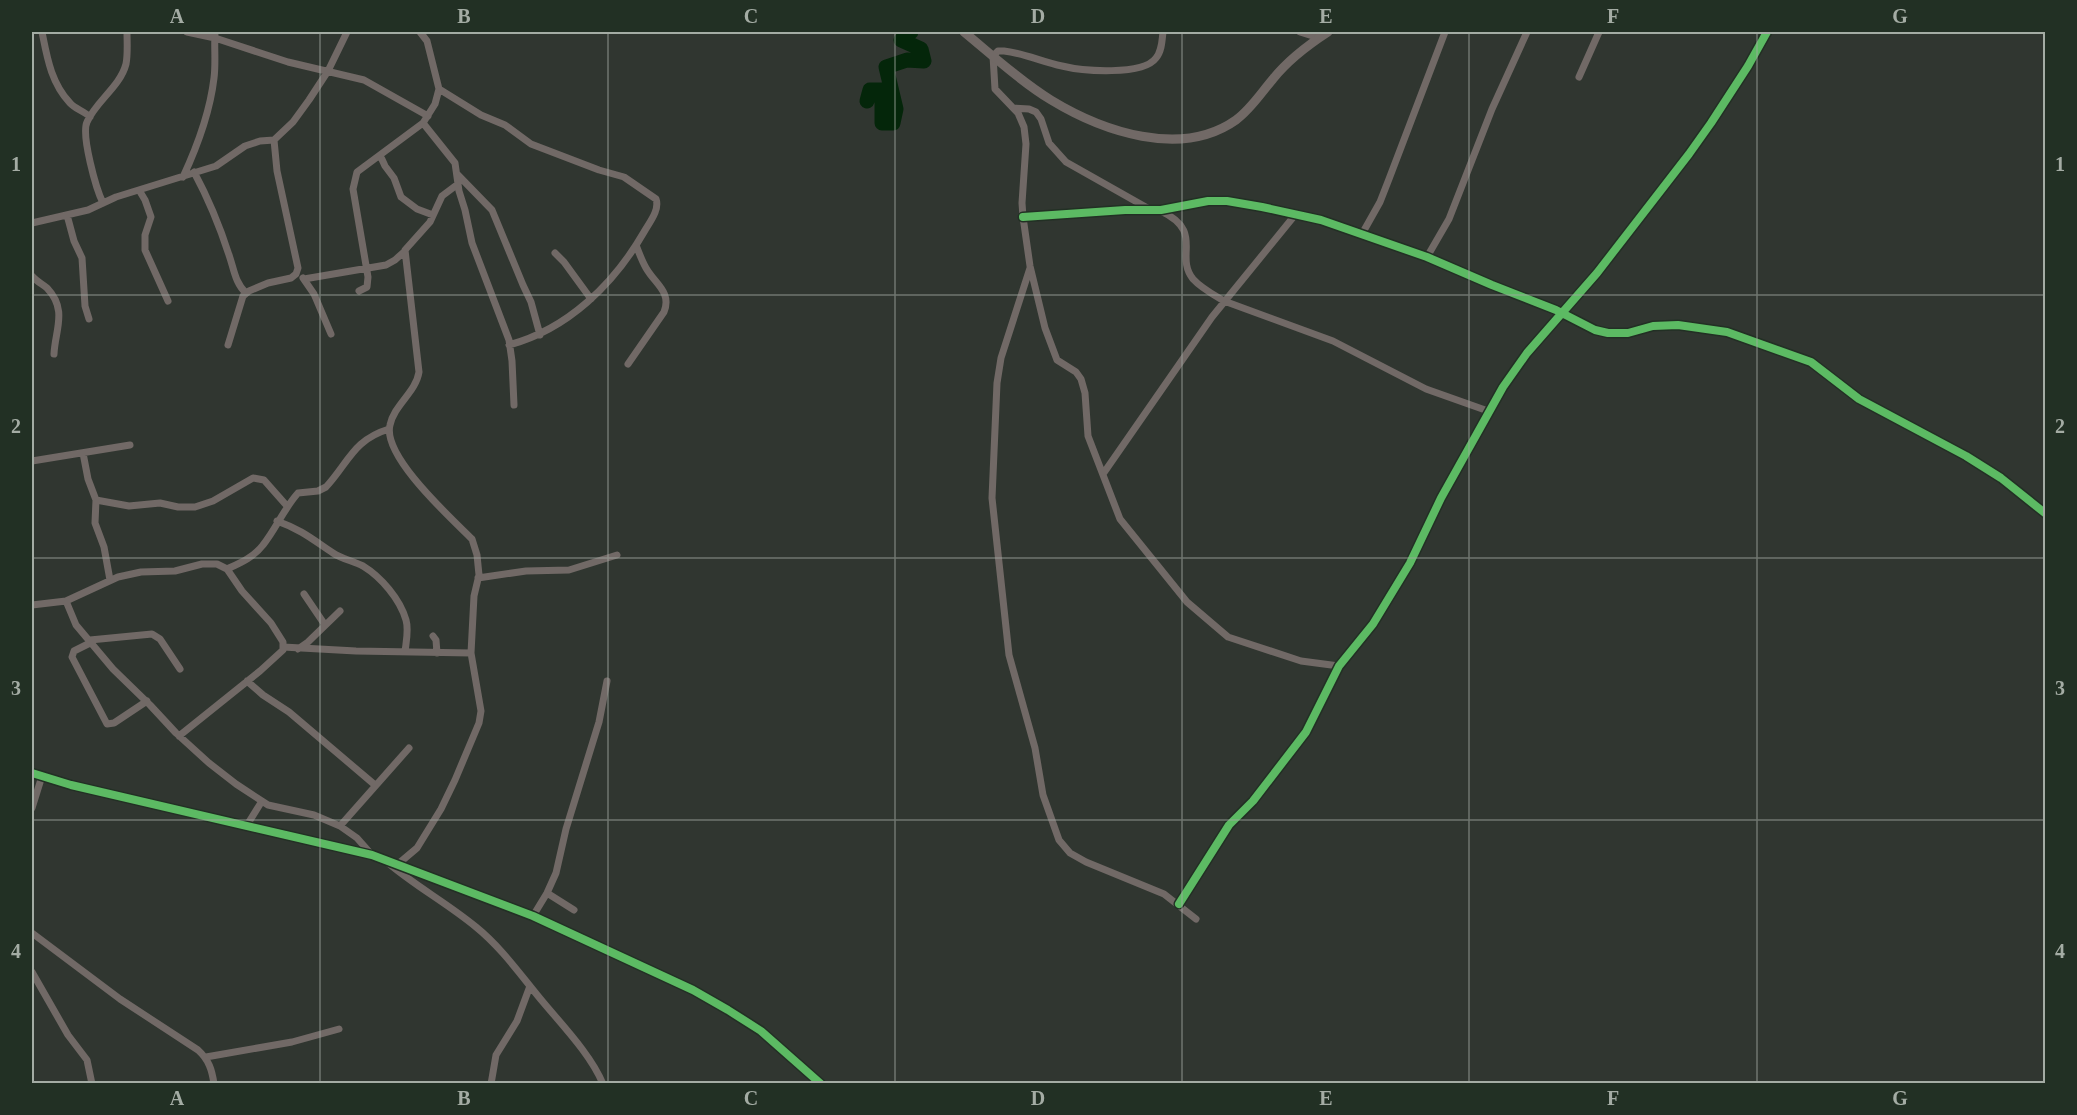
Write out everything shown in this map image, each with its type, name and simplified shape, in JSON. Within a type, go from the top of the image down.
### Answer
[{"type":"street","points":[[42,32],[47,62],[58,86],[70,104],[90,117]]},
{"type":"street","points":[[103,202],[94,181],[86,125],[125,65],[127,32]]},
{"type":"street","points":[[187,32],[215,35],[288,62],[364,80],[425,120],[455,163],[472,243],[498,308],[509,345],[514,405]]},
{"type":"street","points":[[32,224],[88,210],[103,202],[216,166],[245,146],[260,141],[274,140],[293,123],[328,71],[347,32]]},
{"type":"street","points":[[359,291],[368,285],[368,267],[355,202],[354,179],[362,167],[425,120],[440,89],[427,41],[420,32]]},
{"type":"street","points":[[964,32],[1034,88],[1067,108],[1121,132],[1175,140],[1194,138],[1235,120],[1274,77],[1305,48],[1328,32]]},
{"type":"street","points":[[1163,32],[1161,47],[1154,61],[1127,71],[1064,67],[1004,51],[998,51],[993,56],[995,89],[1022,119],[1025,133],[1023,217],[1030,266],[1051,348],[1058,361],[1076,372],[1081,380],[1085,393],[1088,436],[1125,528],[1187,602],[1228,637],[1301,660],[1339,666]]},
{"type":"street","points":[[1300,32],[1319,38]]},
{"type":"street","points":[[1362,234],[1377,208],[1389,179],[1445,32]]},
{"type":"street","points":[[1427,257],[1449,219],[1492,109],[1527,32]]},
{"type":"street","points":[[1579,77],[1599,32]]},
{"type":"street","points":[[1179,904],[1229,825],[1253,801],[1306,732],[1339,666],[1374,624],[1410,563],[1441,498],[1488,411],[1513,372],[1597,273],[1700,139],[1748,66],[1767,32]]},
{"type":"street","points":[[183,177],[200,134],[211,95],[215,35]]},
{"type":"street","points":[[440,89],[481,116],[505,125],[531,144],[624,177],[656,199],[658,204],[636,245],[591,299],[540,335],[509,345]]},
{"type":"street","points":[[1014,108],[1036,112],[1041,119],[1049,143],[1066,162],[1152,210]]},
{"type":"street","points":[[228,345],[240,301],[246,293],[268,283],[291,278],[296,274],[298,268],[277,171],[274,140]]},
{"type":"street","points":[[380,155],[394,178],[398,192],[405,201],[433,216]]},
{"type":"street","points":[[195,172],[230,255],[234,273],[246,293]]},
{"type":"street","points":[[457,174],[492,210],[529,296],[540,335]]},
{"type":"street","points":[[398,864],[417,848],[436,818],[479,723],[481,711],[471,653],[472,611],[478,578],[477,555],[472,539],[422,489],[390,440],[389,429],[390,422],[415,383],[418,372],[405,251],[408,244],[433,216],[442,196],[458,184]]},
{"type":"street","points":[[139,190],[151,217],[145,235],[145,250],[168,301]]},
{"type":"street","points":[[1023,217],[1161,210],[1208,201],[1227,201],[1321,220],[1362,234],[1396,248],[1427,257],[1576,319],[1588,327],[1608,333],[1628,333],[1653,326],[1671,325],[1720,330],[1752,339],[1817,366],[1859,399],[1966,456],[2001,478],[2046,514]]},
{"type":"street","points":[[1161,210],[1184,228],[1188,269],[1193,279],[1224,301],[1333,341],[1426,389],[1488,411]]},
{"type":"street","points":[[67,215],[74,241],[82,258],[85,306],[89,320]]},
{"type":"street","points":[[1103,474],[1224,301],[1295,215]]},
{"type":"street","points":[[628,364],[664,312],[667,302],[663,290],[646,269],[636,245]]},
{"type":"street","points":[[304,279],[388,264],[405,251]]},
{"type":"street","points":[[555,253],[591,299]]},
{"type":"street","points":[[1030,266],[1001,358],[997,382],[992,498],[1009,655],[1035,748],[1043,795],[1063,846],[1070,853],[1086,862],[1164,894],[1196,919]]},
{"type":"street","points":[[296,274],[304,279],[314,294],[331,334]]},
{"type":"street","points":[[32,276],[48,290],[58,309],[60,326],[54,354]]},
{"type":"street","points":[[227,569],[248,558],[262,547],[287,506],[298,493],[318,491],[326,487],[364,440],[389,429]]},
{"type":"street","points":[[32,461],[130,445]]},
{"type":"street","points":[[83,453],[88,479],[96,500],[95,523],[105,550],[110,580]]},
{"type":"street","points":[[96,500],[129,506],[160,503],[178,507],[195,507],[213,501],[253,478],[264,480],[287,506]]},
{"type":"street","points":[[277,521],[298,528],[333,552],[362,566],[384,584],[406,621],[405,652]]},
{"type":"street","points":[[478,578],[526,571],[569,570],[617,555]]},
{"type":"street","points":[[32,605],[66,601],[110,580],[129,574],[172,571],[202,564],[217,564],[227,569],[242,591],[271,623],[283,642],[283,647],[278,656],[180,736]]},
{"type":"street","points":[[304,594],[325,625]]},
{"type":"street","points":[[66,601],[74,623],[119,676],[216,768],[262,801],[281,808],[314,815],[340,826],[357,838],[372,855]]},
{"type":"street","points":[[298,649],[340,611]]},
{"type":"street","points":[[147,701],[114,723],[107,724],[72,657],[74,651],[91,641],[152,634],[160,639],[180,669]]},
{"type":"street","points":[[433,636],[437,652]]},
{"type":"street","points":[[283,647],[471,653]]},
{"type":"street","points":[[247,681],[289,712],[375,785]]},
{"type":"street","points":[[533,916],[556,873],[566,829],[583,780],[607,681]]},
{"type":"street","points":[[340,826],[409,748]]},
{"type":"street","points":[[32,773],[71,785],[372,855],[533,916],[693,990],[728,1010],[761,1031],[821,1083]]},
{"type":"street","points":[[32,808],[34,791],[42,776]]},
{"type":"street","points":[[247,825],[262,801]]},
{"type":"street","points":[[383,859],[479,929],[530,986],[587,1057],[603,1083]]},
{"type":"street","points":[[547,893],[574,910]]},
{"type":"street","points":[[32,933],[105,989],[206,1057],[214,1083]]},
{"type":"street","points":[[32,972],[68,1035],[87,1060],[92,1083]]},
{"type":"street","points":[[492,1083],[496,1055],[521,1013],[530,986]]},
{"type":"street","points":[[206,1057],[292,1042],[339,1029]]},
{"type":"waterway","points":[[867,101],[870,90],[882,90],[882,123],[893,123],[896,109],[886,67],[907,60],[924,61],[921,49],[901,40],[911,32]]},
{"type":"cycle path","points":[[1179,904],[1229,825],[1253,801],[1306,732],[1339,666],[1373,624],[1410,563],[1441,498],[1503,387],[1527,353],[1597,273],[1689,154],[1748,66],[1767,32]]},
{"type":"cycle path","points":[[1023,217],[1125,210],[1161,210],[1208,201],[1227,201],[1321,220],[1427,257],[1556,310],[1595,330],[1608,333],[1628,333],[1653,326],[1678,325],[1727,332],[1811,362],[1859,399],[1966,456],[2001,478],[2046,514]]},
{"type":"cycle path","points":[[32,773],[71,785],[372,855],[533,916],[693,990],[728,1010],[761,1031],[821,1084]]}]
